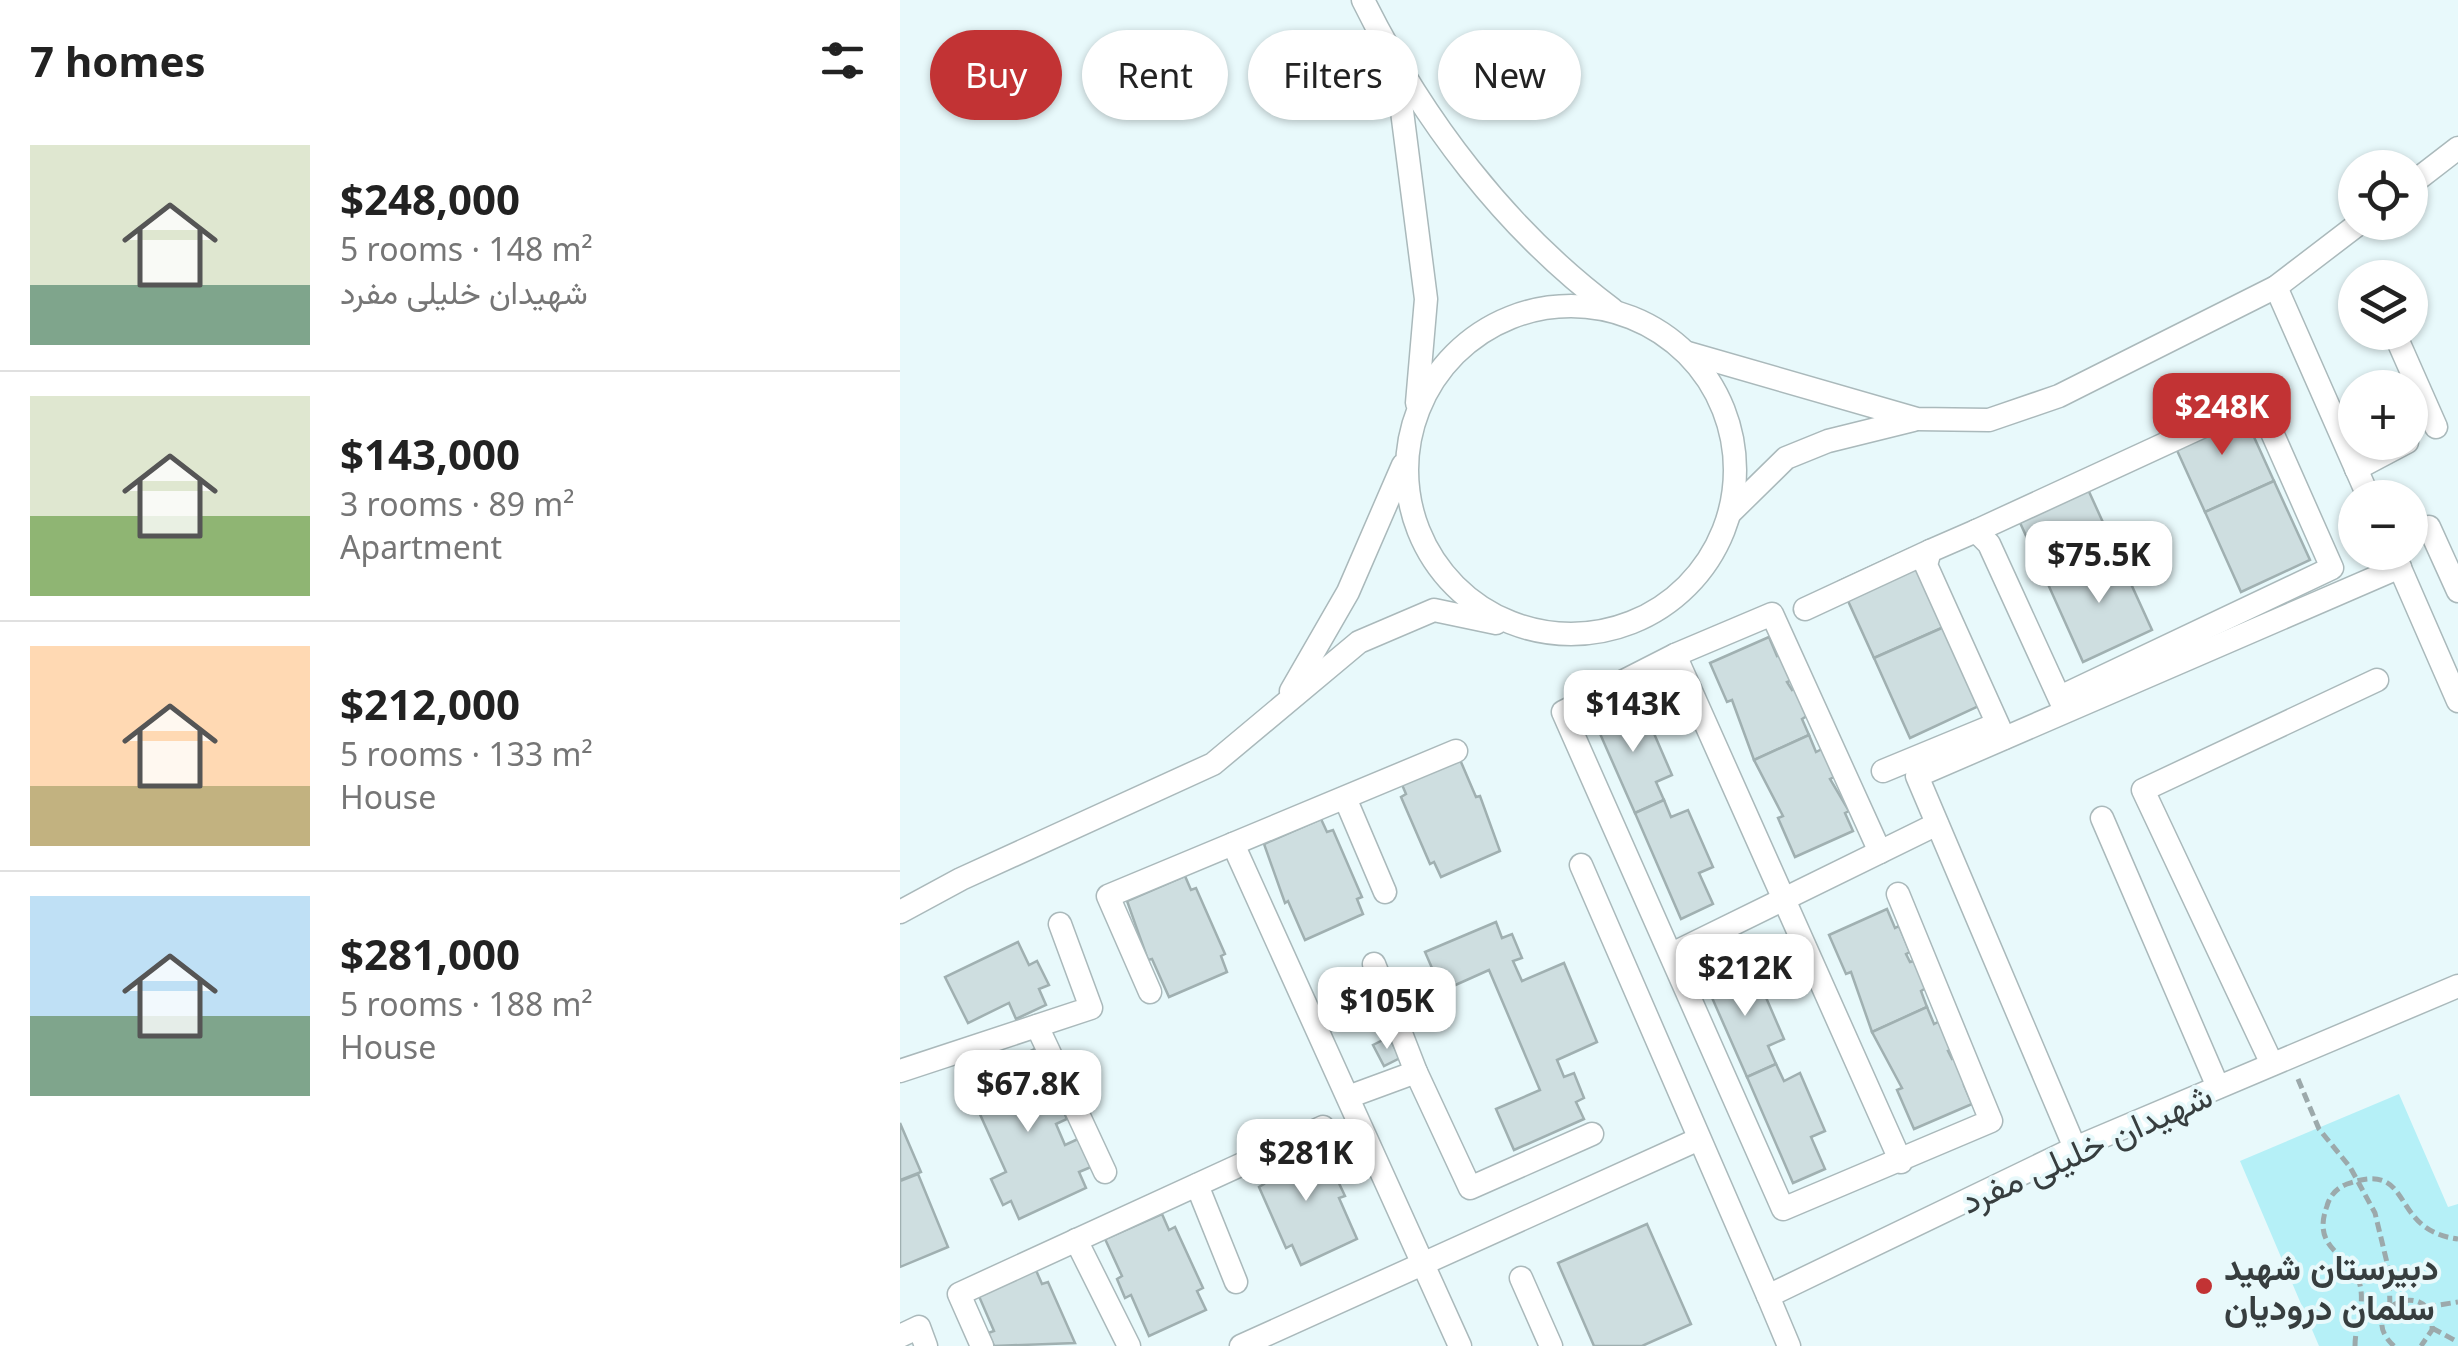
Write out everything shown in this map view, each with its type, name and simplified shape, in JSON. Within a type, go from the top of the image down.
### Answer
[{"type":"street","points":[[1362,0],[1377,30]]},
{"type":"street","points":[[900,912],[960,879],[1213,764],[1360,642],[1434,610],[1530,630],[1581,635],[1631,624],[1675,598],[1709,560],[1730,512],[1735,470],[1730,427],[1713,387],[1688,353],[1653,327],[1614,310],[1555,266],[1506,214],[1418,96]]},
{"type":"street","points":[[1281,707],[1348,592],[1408,455],[1416,414],[1426,299],[1404,120]]},
{"type":"street","points":[[2428,171],[2458,148]]},
{"type":"street","points":[[1730,512],[1786,458],[1828,441],[1917,419],[1989,420],[2058,396],[2276,287],[2338,240]]},
{"type":"street","points":[[2276,287],[2361,480]]},
{"type":"street","points":[[1416,414],[1435,378],[1462,347],[1495,324],[1546,308],[1573,305],[1614,310]]},
{"type":"street","points":[[2402,350],[2436,427]]},
{"type":"street","points":[[1688,353],[1917,419]]},
{"type":"street","points":[[1806,609],[2258,401],[2332,568],[2063,704]]},
{"type":"street","points":[[2428,431],[2458,417]]},
{"type":"street","points":[[1408,455],[1410,502],[1425,545],[1451,583],[1488,612],[1530,630]]},
{"type":"street","points":[[2356,469],[2373,460]]},
{"type":"street","points":[[2429,527],[2458,591]]},
{"type":"street","points":[[1976,531],[1988,544],[2063,704]]},
{"type":"street","points":[[1930,551],[1926,565],[2001,731]]},
{"type":"street","points":[[1883,772],[2001,731],[2373,570]]},
{"type":"street","points":[[2400,570],[2458,701]]},
{"type":"street","points":[[1880,852],[1772,614],[1675,655],[1563,712],[1784,1209],[1991,1121],[1898,894]]},
{"type":"street","points":[[1675,655],[1901,1162]]},
{"type":"street","points":[[2280,1061],[2143,790],[2377,680]]},
{"type":"street","points":[[2001,731],[1917,776],[2075,1148]]},
{"type":"street","points":[[1150,992],[1108,896],[1456,751]]},
{"type":"street","points":[[1345,798],[1385,892]]},
{"type":"street","points":[[2102,818],[2218,1087]]},
{"type":"street","points":[[1672,954],[1937,824]]},
{"type":"street","points":[[1233,844],[1460,1346]]},
{"type":"street","points":[[1580,865],[1788,1346]]},
{"type":"street","points":[[900,1071],[1091,1008],[1060,924]]},
{"type":"street","points":[[1374,964],[1416,1072],[1470,1188],[1592,1134]]},
{"type":"street","name":"شهیدان خلیلی مفرد","points":[[1768,1296],[2075,1148],[2458,986]]},
{"type":"street","points":[[1037,1026],[1104,1172]]},
{"type":"street","points":[[1348,1098],[1416,1072]]},
{"type":"street","points":[[982,1346],[959,1294],[1323,1126]]},
{"type":"street","points":[[1242,1346],[1699,1139]]},
{"type":"street","points":[[1197,1185],[1236,1282]]},
{"type":"street","points":[[1076,1240],[1129,1346]]},
{"type":"street","points":[[1521,1278],[1551,1346]]},
{"type":"street","points":[[900,1336],[919,1327],[926,1346]]},
{"type":"path","points":[[2280,1061],[2319,1129],[2358,1181],[2376,1213],[2386,1252],[2390,1307],[2383,1331],[2394,1346]]},
{"type":"path","points":[[2354,1346],[2361,1290],[2357,1274],[2336,1257],[2328,1243],[2323,1218],[2331,1196],[2358,1181],[2378,1177],[2390,1182],[2412,1220],[2435,1235],[2458,1239]]},
{"type":"path","points":[[2390,1307],[2412,1300],[2426,1308],[2458,1302]]},
{"type":"path","points":[[2423,1345],[2432,1328],[2426,1308]]},
{"type":"path","points":[[2432,1328],[2458,1342]]},
{"type":"shaded area","points":[[2399,1094],[2448,1207],[2458,1204],[2458,1346],[2319,1346],[2240,1161]]},
{"type":"building","points":[[2239,404],[2274,481],[2205,512],[2170,435]]},
{"type":"building","points":[[2081,474],[2116,551],[2047,582],[2012,505]]},
{"type":"building","points":[[2274,481],[2310,560],[2241,592],[2205,512]]},
{"type":"building","points":[[1909,549],[1944,627],[1874,658],[1839,581]]},
{"type":"building","points":[[2116,551],[2152,630],[2083,662],[2047,582]]},
{"type":"building","points":[[1944,627],[1979,706],[1910,738],[1874,658]]},
{"type":"building","points":[[1769,637],[1777,656],[1781,654],[1792,680],[1787,682],[1792,690],[1795,688],[1807,716],[1802,719],[1809,735],[1754,760],[1732,700],[1727,702],[1710,663]]},
{"type":"building","points":[[1617,699],[1631,730],[1649,722],[1672,775],[1656,782],[1664,800],[1635,813],[1590,711]]},
{"type":"building","points":[[1809,735],[1816,752],[1822,749],[1834,777],[1830,779],[1849,811],[1845,813],[1853,831],[1795,857],[1778,818],[1783,816],[1754,760]]},
{"type":"building","points":[[1458,755],[1476,797],[1480,796],[1500,851],[1441,877],[1434,862],[1430,864],[1401,797],[1406,794],[1400,780]]},
{"type":"building","points":[[1664,800],[1671,817],[1688,810],[1713,867],[1699,873],[1713,904],[1681,919],[1635,813]]},
{"type":"building","points":[[1321,819],[1327,832],[1333,830],[1362,897],[1357,899],[1363,914],[1305,940],[1288,901],[1285,903],[1264,844]]},
{"type":"building","points":[[1185,876],[1191,890],[1196,888],[1225,954],[1221,956],[1227,972],[1169,997],[1152,959],[1148,960],[1127,901]]},
{"type":"building","points":[[1887,909],[1895,928],[1899,926],[1910,952],[1906,954],[1910,962],[1914,961],[1926,988],[1921,991],[1927,1007],[1872,1032],[1851,972],[1846,974],[1829,935]]},
{"type":"building","points":[[1496,922],[1502,938],[1512,934],[1522,958],[1513,961],[1522,981],[1564,963],[1597,1042],[1557,1060],[1564,1077],[1574,1073],[1584,1098],[1576,1102],[1584,1119],[1514,1150],[1496,1109],[1540,1090],[1489,970],[1442,991],[1425,952]]},
{"type":"building","points":[[1018,942],[1029,965],[1037,961],[1049,985],[1039,989],[1046,1005],[1016,1019],[1009,1003],[968,1023],[945,977]]},
{"type":"building","points":[[1729,963],[1743,994],[1761,986],[1784,1039],[1768,1046],[1776,1064],[1747,1077],[1702,975]]},
{"type":"building","points":[[1927,1007],[1934,1024],[1940,1021],[1953,1049],[1948,1051],[1952,1059],[1957,1057],[1972,1104],[1914,1129],[1897,1090],[1902,1088],[1872,1032]]},
{"type":"building","points":[[1389,1037],[1400,1058],[1384,1066],[1373,1045]]},
{"type":"building","points":[[1035,1049],[1067,1119],[1056,1124],[1065,1145],[1078,1139],[1091,1167],[1079,1172],[1086,1188],[1019,1219],[1011,1201],[1003,1205],[991,1179],[1006,1172],[965,1081]]},
{"type":"building","points":[[1776,1064],[1784,1081],[1800,1073],[1825,1131],[1811,1137],[1825,1169],[1793,1183],[1747,1077]]},
{"type":"building","points":[[900,1123],[921,1172],[900,1180]]},
{"type":"building","points":[[1314,1142],[1330,1179],[1336,1177],[1345,1196],[1339,1198],[1357,1239],[1301,1265],[1292,1245],[1286,1248],[1259,1187],[1264,1184],[1257,1168]]},
{"type":"building","points":[[918,1174],[948,1247],[900,1267],[900,1181]]},
{"type":"building","points":[[1162,1214],[1169,1230],[1175,1227],[1203,1288],[1197,1291],[1206,1310],[1149,1336],[1131,1295],[1125,1298],[1117,1279],[1122,1276],[1105,1239]]},
{"type":"building","points":[[1647,1224],[1691,1324],[1642,1346],[1594,1346],[1558,1263]]},
{"type":"building","points":[[1035,1268],[1042,1284],[1048,1282],[1075,1343],[994,1346],[988,1333],[994,1331],[978,1294]]},
{"type":"place","name":"دبیرستان شهید سلمان درودیان","points":[[2204,1286]]}]
